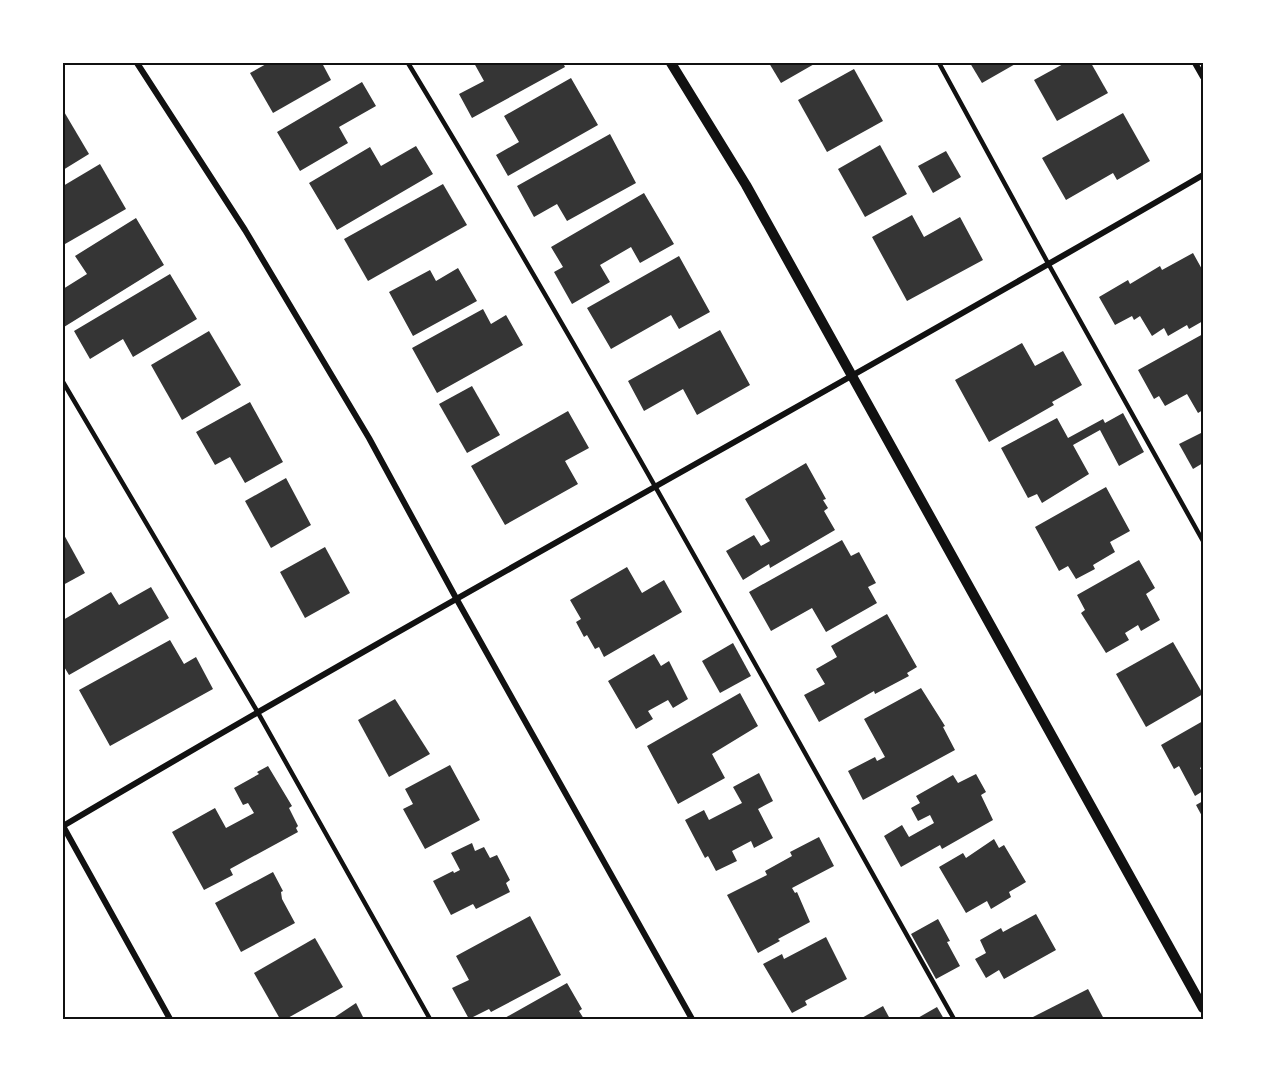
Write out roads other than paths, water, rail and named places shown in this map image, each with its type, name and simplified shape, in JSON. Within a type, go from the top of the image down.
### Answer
[{"type":"street","points":[[137,63],[245,230],[369,438],[692,1019]]},
{"type":"street","points":[[671,63],[746,185],[851,378],[1203,1008]]},
{"type":"street","points":[[1195,63],[1203,76]]},
{"type":"street","points":[[170,1019],[63,826],[257,711],[851,378],[1203,175]]},
{"type":"lane","points":[[408,63],[499,215],[655,487],[954,1019]]},
{"type":"lane","points":[[939,63],[1048,265],[1203,541]]},
{"type":"lane","points":[[63,382],[257,711],[430,1019]]}]
